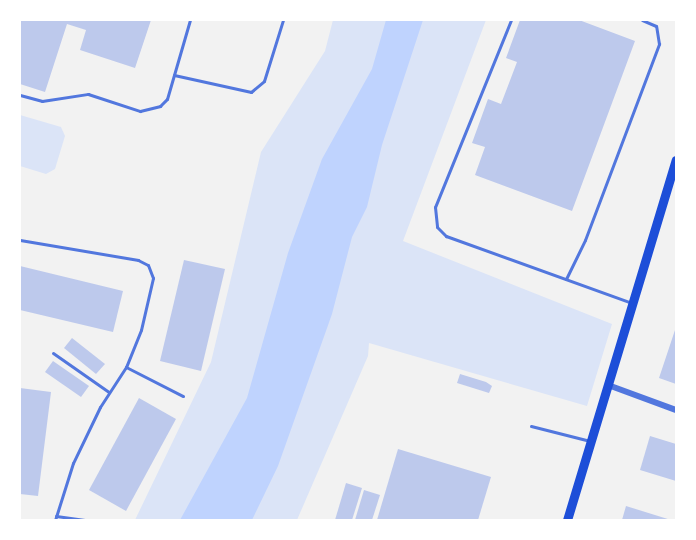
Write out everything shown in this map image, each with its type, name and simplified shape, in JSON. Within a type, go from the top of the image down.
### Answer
[{"type":"main road","points":[[567,520],[676,160]]},
{"type":"street","points":[[608,385],[676,410]]},
{"type":"lane","points":[[20,95],[42,101],[88,94],[140,111],[160,106],[167,99],[190,20]]},
{"type":"lane","points":[[174,75],[251,92],[264,81],[282,20]]},
{"type":"lane","points":[[511,20],[435,207],[437,227],[446,236],[633,303]]},
{"type":"lane","points":[[566,279],[585,240],[659,44],[656,26],[642,20]]},
{"type":"lane","points":[[20,240],[138,260],[148,265],[153,278],[141,330],[126,367],[109,393],[73,463],[55,518],[85,520]]},
{"type":"lane","points":[[53,353],[109,393]]},
{"type":"lane","points":[[126,367],[183,396]]},
{"type":"lane","points":[[531,426],[591,442]]},
{"type":"shaded area","points":[[333,20],[486,20],[403,241],[612,324],[587,406],[369,343],[368,356],[297,520],[135,520],[211,362],[261,152],[325,51]]},
{"type":"shaded area","points":[[20,115],[61,127],[65,136],[55,169],[46,174],[20,166]]},
{"type":"water","points":[[386,20],[423,20],[382,145],[367,207],[352,237],[332,314],[278,466],[252,520],[180,520],[247,398],[288,253],[322,159],[372,69]]},
{"type":"building","points":[[20,20],[151,20],[135,68],[80,50],[86,30],[67,24],[45,92],[20,84]]},
{"type":"building","points":[[520,20],[579,20],[635,41],[572,211],[475,175],[485,147],[472,143],[488,99],[501,104],[517,62],[506,58]]},
{"type":"building","points":[[184,260],[225,269],[201,371],[160,361]]},
{"type":"building","points":[[20,266],[123,291],[113,332],[20,310]]},
{"type":"building","points":[[676,327],[676,384],[659,378]]},
{"type":"building","points":[[72,338],[105,364],[96,374],[64,348]]},
{"type":"building","points":[[53,361],[89,386],[81,397],[45,372]]},
{"type":"building","points":[[460,374],[486,382],[492,386],[489,393],[457,383]]},
{"type":"building","points":[[20,388],[51,392],[38,496],[20,494]]},
{"type":"building","points":[[139,398],[176,419],[126,511],[89,490]]},
{"type":"building","points":[[650,436],[676,444],[676,481],[640,470]]},
{"type":"building","points":[[398,449],[491,477],[478,520],[377,520]]},
{"type":"building","points":[[346,483],[362,488],[352,520],[335,520]]},
{"type":"building","points":[[364,490],[380,495],[372,520],[355,520]]},
{"type":"building","points":[[626,506],[671,520],[622,520]]}]
